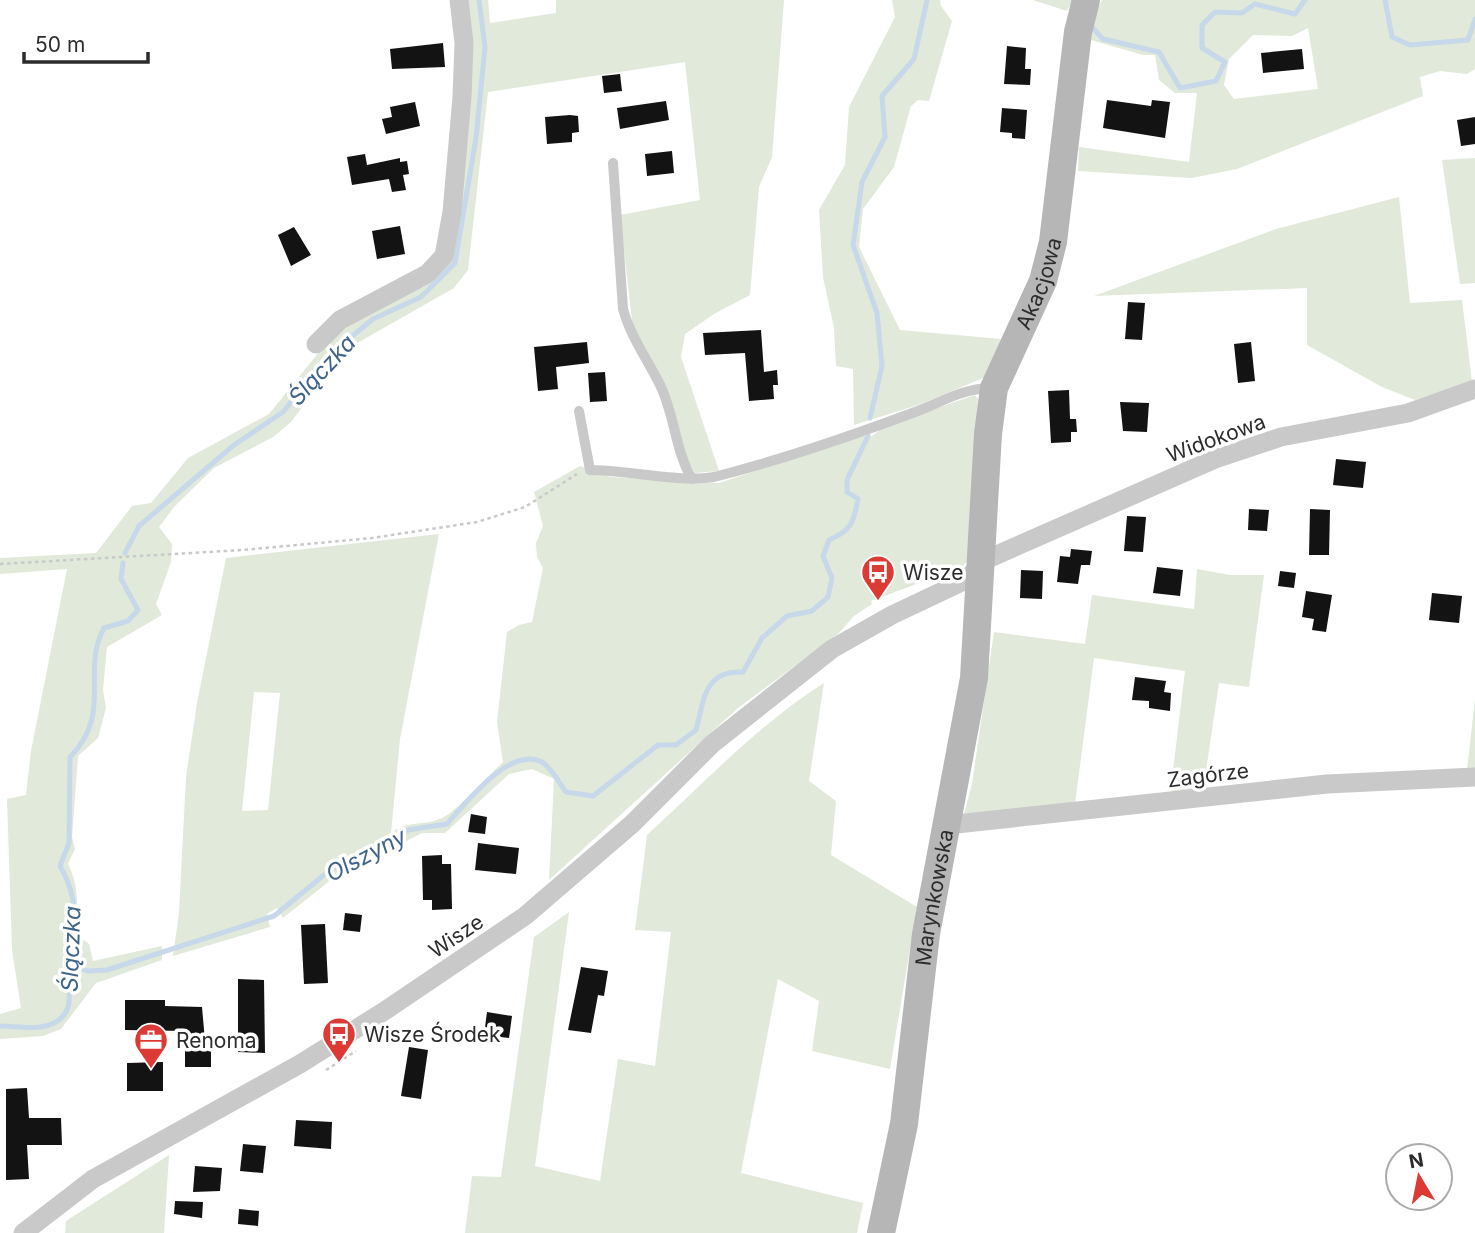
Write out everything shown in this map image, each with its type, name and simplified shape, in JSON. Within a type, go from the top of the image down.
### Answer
[{"type":"street","points":[[316,344],[340,320],[427,274],[444,256],[452,212],[462,97],[464,43],[459,0]]},
{"type":"street","name":"Akacjowa","points":[[983,561],[988,434],[994,388],[1043,281],[1053,242],[1078,32],[1085,2]]},
{"type":"street","name":"Widokowa","points":[[983,561],[1215,458],[1281,438],[1408,413],[1475,389]]},
{"type":"street","name":"Marynkowska","points":[[881,1233],[904,1124],[926,934],[974,678],[983,561]]},
{"type":"street","name":"Wisze","points":[[23,1233],[93,1179],[300,1064],[525,916],[632,824],[712,744],[832,649],[892,615],[966,580],[983,561]]},
{"type":"street","name":"Zagórze","points":[[947,825],[1327,784],[1475,777]]},
{"type":"lane","points":[[613,163],[623,309],[628,329],[661,387],[681,461],[692,479]]},
{"type":"lane","points":[[579,411],[590,470],[633,471],[692,479],[715,477],[756,465],[916,412],[967,389],[994,388]]},
{"type":"path","points":[[0,564],[243,550],[372,538],[477,522],[526,507],[574,475],[590,470]]},
{"type":"green space","points":[[464,0],[488,0],[490,23],[556,13],[556,0],[784,0],[772,157],[759,187],[750,295],[714,314],[685,334],[681,357],[719,471],[695,473],[681,448],[633,329],[620,215],[700,200],[685,62],[488,92],[468,270],[454,288],[345,350],[291,422],[273,437],[214,468],[174,507],[159,527],[172,544],[171,562],[156,604],[162,615],[107,647],[103,690],[106,708],[98,738],[78,756],[72,837],[75,849],[68,864],[76,890],[77,935],[89,944],[93,961],[162,946],[162,960],[96,983],[61,1029],[43,1036],[0,1039],[0,1014],[21,1008],[12,950],[7,799],[26,795],[31,751],[67,569],[0,574],[0,558],[96,553],[132,506],[151,503],[188,458],[269,414],[340,326],[446,266]]},
{"type":"green space","points":[[892,0],[940,0],[941,6],[952,21],[929,101],[918,100],[911,106],[894,167],[863,209],[859,247],[900,330],[1001,339],[988,376],[918,405],[854,425],[853,369],[836,366],[834,328],[823,277],[819,210],[845,165],[849,107],[895,17]]},
{"type":"green space","points":[[1033,0],[1073,0],[1067,11]]},
{"type":"green space","points":[[1102,0],[1475,0],[1475,69],[1467,74],[1440,71],[1420,77],[1423,96],[1237,169],[1192,178],[1078,171],[1079,147],[1189,162],[1197,93],[1175,93],[1159,80],[1155,55],[1143,55],[1091,40],[1094,17]],"holes":[[[1308,28],[1318,89],[1234,99],[1224,85],[1229,59],[1253,35],[1292,36]]]},
{"type":"green space","points":[[1475,158],[1475,283],[1460,284],[1442,160]]},
{"type":"green space","points":[[1399,197],[1410,303],[1462,300],[1472,382],[1415,400],[1382,387],[1307,345],[1307,288],[1094,296],[1276,229]]},
{"type":"green space","points":[[975,395],[978,399],[969,559],[962,567],[871,601],[872,604],[854,616],[838,634],[738,708],[549,880],[554,779],[532,769],[509,774],[445,833],[422,833],[332,879],[283,918],[277,908],[267,914],[270,927],[173,956],[179,913],[186,777],[197,703],[226,558],[439,534],[400,739],[391,833],[404,826],[442,818],[464,801],[503,762],[497,722],[507,632],[532,622],[543,568],[537,557],[536,543],[543,526],[534,492],[580,466],[610,477],[719,483],[859,436],[872,436],[885,426]],"holes":[[[254,692],[280,693],[268,810],[242,811]]]},
{"type":"green space","points":[[1197,569],[1230,575],[1264,575],[1249,687],[1219,683],[1203,791],[1170,795],[1185,671],[1094,658],[1075,804],[964,814],[972,784],[994,632],[1085,644],[1092,595],[1194,609]]},
{"type":"green space","points":[[824,683],[809,781],[836,801],[831,855],[917,907],[890,1069],[812,1051],[819,1001],[778,979],[741,1173],[863,1203],[857,1233],[465,1233],[472,1176],[501,1177],[534,937],[569,912],[535,1166],[600,1181],[618,1059],[655,1066],[671,932],[635,930],[647,835],[754,735]]},
{"type":"green space","points":[[1475,699],[1475,770],[1467,770]]},
{"type":"green space","points":[[169,1155],[164,1233],[65,1233],[66,1221]]},
{"type":"building","points":[[443,43],[445,67],[392,69],[390,49]]},
{"type":"building","points":[[1007,46],[1026,48],[1025,69],[1031,69],[1030,85],[1004,84]]},
{"type":"building","points":[[1302,49],[1304,69],[1263,73],[1261,53]]},
{"type":"building","points":[[620,74],[622,91],[604,93],[602,76]]},
{"type":"building","points":[[1107,100],[1151,106],[1152,100],[1170,102],[1165,138],[1103,128]]},
{"type":"building","points":[[666,101],[669,120],[620,129],[617,108]]},
{"type":"building","points":[[415,102],[420,126],[386,134],[382,119],[392,117],[390,107]]},
{"type":"building","points":[[1002,108],[1027,110],[1025,139],[1012,138],[1012,133],[1000,132]]},
{"type":"building","points":[[578,116],[579,132],[572,133],[572,142],[547,144],[545,117]]},
{"type":"building","points":[[1475,117],[1475,144],[1461,146],[1457,120]]},
{"type":"building","points":[[672,151],[674,173],[647,176],[645,154]]},
{"type":"building","points":[[365,154],[367,165],[400,158],[400,162],[407,161],[409,174],[403,175],[406,190],[392,192],[389,179],[352,185],[347,157]]},
{"type":"building","points":[[400,226],[405,254],[377,259],[372,231]]},
{"type":"building","points":[[294,227],[311,255],[291,266],[278,235]]},
{"type":"building","points":[[1128,302],[1145,303],[1142,340],[1125,339]]},
{"type":"building","points":[[761,330],[764,372],[777,370],[778,385],[773,385],[774,399],[749,401],[745,353],[705,355],[703,333]]},
{"type":"building","points":[[587,342],[589,363],[556,367],[558,389],[538,391],[534,347]]},
{"type":"building","points":[[1251,342],[1255,381],[1238,383],[1234,344]]},
{"type":"building","points":[[605,372],[607,401],[590,402],[588,373]]},
{"type":"building","points":[[1069,390],[1070,419],[1076,419],[1077,432],[1071,432],[1071,442],[1051,443],[1048,391]]},
{"type":"building","points":[[1120,402],[1149,403],[1147,432],[1123,431]]},
{"type":"building","points":[[1336,459],[1366,462],[1363,488],[1333,485]]},
{"type":"building","points":[[1249,509],[1269,510],[1267,531],[1248,530]]},
{"type":"building","points":[[1310,509],[1330,510],[1329,555],[1309,555]]},
{"type":"building","points":[[1127,516],[1146,517],[1143,552],[1124,551]]},
{"type":"building","points":[[1071,549],[1092,551],[1090,565],[1081,565],[1078,584],[1057,582],[1060,556],[1070,557]]},
{"type":"building","points":[[1157,567],[1183,570],[1180,596],[1153,593]]},
{"type":"building","points":[[1021,570],[1043,571],[1042,599],[1020,598]]},
{"type":"building","points":[[1280,571],[1296,573],[1294,588],[1278,586]]},
{"type":"building","points":[[1306,591],[1332,595],[1326,632],[1312,630],[1314,619],[1302,617]]},
{"type":"building","points":[[1432,593],[1462,596],[1459,623],[1429,620]]},
{"type":"building","points":[[1135,677],[1166,681],[1164,692],[1171,693],[1170,711],[1149,708],[1149,701],[1132,700]]},
{"type":"building","points":[[471,814],[487,817],[485,834],[468,832]]},
{"type":"building","points":[[478,843],[519,848],[516,874],[475,870]]},
{"type":"building","points":[[442,855],[442,864],[451,864],[452,909],[432,910],[432,900],[423,900],[422,856]]},
{"type":"building","points":[[345,913],[362,915],[360,932],[343,930]]},
{"type":"building","points":[[325,924],[328,983],[304,984],[301,925]]},
{"type":"building","points":[[581,967],[608,971],[604,996],[598,995],[591,1033],[568,1030]]},
{"type":"building","points":[[238,979],[264,980],[265,1053],[238,1052]]},
{"type":"building","points":[[125,1000],[165,1000],[165,1006],[202,1007],[205,1041],[211,1041],[211,1067],[185,1067],[185,1031],[125,1030]]},
{"type":"building","points":[[487,1012],[512,1016],[509,1038],[484,1035]]},
{"type":"building","points":[[409,1047],[428,1050],[421,1099],[401,1096]]},
{"type":"building","points":[[163,1062],[163,1091],[127,1091],[127,1063]]},
{"type":"building","points":[[27,1088],[29,1118],[61,1118],[62,1145],[27,1145],[29,1179],[6,1180],[6,1089]]},
{"type":"building","points":[[296,1120],[332,1122],[331,1149],[294,1146]]},
{"type":"building","points":[[243,1144],[266,1146],[263,1173],[240,1171]]},
{"type":"building","points":[[195,1166],[222,1168],[220,1191],[193,1192]]},
{"type":"building","points":[[175,1201],[203,1202],[202,1218],[174,1214]]},
{"type":"building","points":[[239,1209],[259,1211],[258,1226],[238,1224]]},
{"type":"waterway","name":"Ślączka","points":[[125,553],[139,526],[234,445],[283,412],[328,356],[373,319],[421,297],[455,263],[476,138],[485,47],[479,0]]},
{"type":"waterway","name":"Olszyny","points":[[870,418],[882,366],[877,313],[853,245],[862,182],[885,137],[882,96],[914,59],[927,0]]},
{"type":"waterway","name":"Olszyny","points":[[1089,24],[1103,39],[1159,52],[1180,88],[1216,81],[1225,62],[1202,48],[1202,25],[1215,12],[1242,13],[1255,4],[1295,14],[1305,0]]},
{"type":"waterway","name":"Olszyny","points":[[1385,0],[1392,37],[1410,45],[1468,40],[1475,19]]},
{"type":"waterway","name":"Olszyny","points":[[65,962],[88,971],[107,970],[274,916],[330,870],[396,840],[408,830],[447,824],[489,779],[516,762],[529,759],[542,762],[566,792],[593,796],[658,745],[676,745],[696,730],[704,699],[713,682],[720,676],[743,672],[762,638],[787,616],[812,611],[828,597],[832,578],[823,556],[829,540],[847,529],[853,520],[858,499],[847,492],[847,480],[868,436]]},
{"type":"waterway","name":"Ślączka","points":[[0,1026],[48,1025],[61,1018],[69,1004],[66,961],[74,933],[75,916],[70,890],[60,866],[69,843],[70,757],[83,740],[90,724],[94,708],[97,644],[104,628],[128,621],[138,610],[121,579],[123,563]]},
{"type":"place","name":"Wisze","points":[[878,602]]},
{"type":"place","name":"Wisze Środek","points":[[339,1064]]},
{"type":"place","name":"Renoma","points":[[151,1070]]}]
